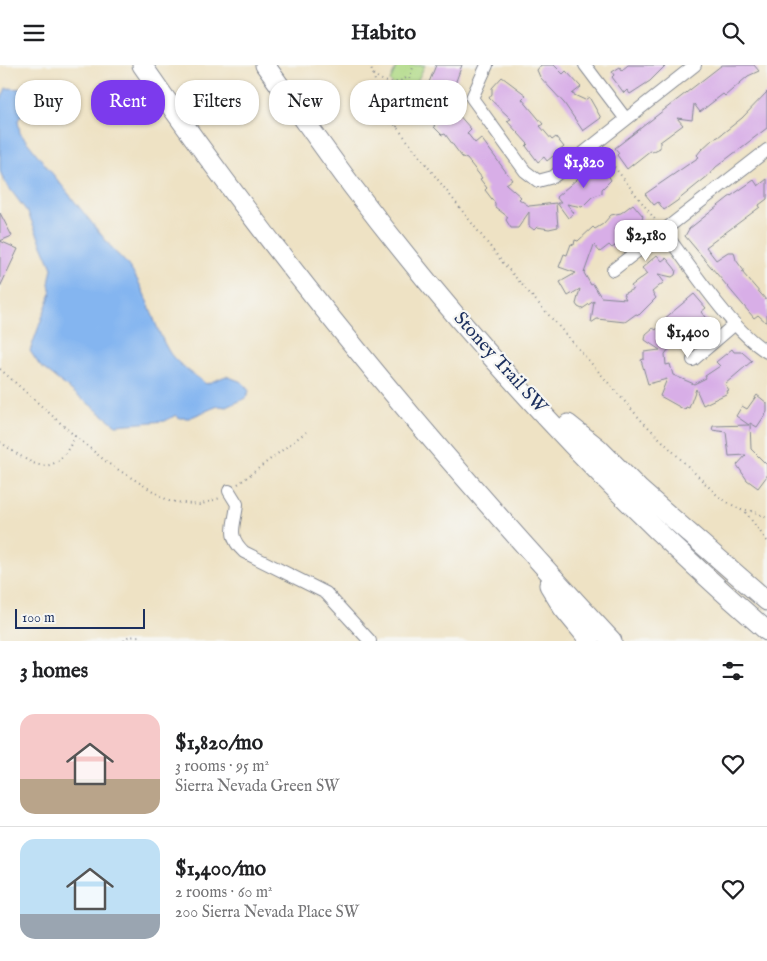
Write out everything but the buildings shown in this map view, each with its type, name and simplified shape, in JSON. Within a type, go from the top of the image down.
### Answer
[{"type":"highway","points":[[142,65],[230,189],[339,330],[523,543],[612,641]]},
{"type":"highway","name":"Stoney Trail SW","points":[[265,65],[352,185],[426,279],[517,384],[608,481],[767,631]]},
{"type":"highway","points":[[517,384],[598,448],[640,490],[748,586],[767,600]]},
{"type":"highway","points":[[523,543],[563,607],[590,641]]},
{"type":"street","points":[[487,65],[472,98],[525,171],[538,181],[553,177],[625,118],[695,65]]},
{"type":"street","points":[[585,65],[625,118]]},
{"type":"street","points":[[613,270],[662,229],[767,150]]},
{"type":"street","points":[[662,229],[735,324],[752,341],[767,351]]},
{"type":"street","points":[[693,360],[735,324]]},
{"type":"street","points":[[229,491],[237,504],[231,533],[235,544],[244,552],[326,593],[370,641]]},
{"type":"path","points":[[370,65],[385,112],[503,263],[641,420],[719,497],[739,509],[755,522],[767,541]]},
{"type":"path","points":[[397,127],[398,111],[414,65]]},
{"type":"path","points":[[372,73],[391,84],[398,83],[409,76]]},
{"type":"path","points":[[596,143],[662,229]]},
{"type":"path","points":[[0,369],[75,437],[109,463],[169,501],[199,505],[220,498],[306,432]]},
{"type":"path","points":[[0,442],[34,465],[46,467],[55,464],[61,458],[75,437]]},
{"type":"path","points":[[739,509],[755,512],[767,518]]},
{"type":"path","points":[[124,641],[128,637],[138,635],[141,641]]},
{"type":"green space","points":[[397,65],[425,65],[418,80],[390,80]]},
{"type":"water","points":[[6,88],[15,88],[15,125],[19,125],[20,133],[134,274],[171,355],[206,384],[226,376],[242,382],[249,391],[246,398],[227,407],[218,406],[189,418],[179,418],[176,415],[165,421],[116,425],[40,366],[30,351],[51,293],[49,284],[52,268],[28,213],[4,181],[0,171],[0,102]]}]
